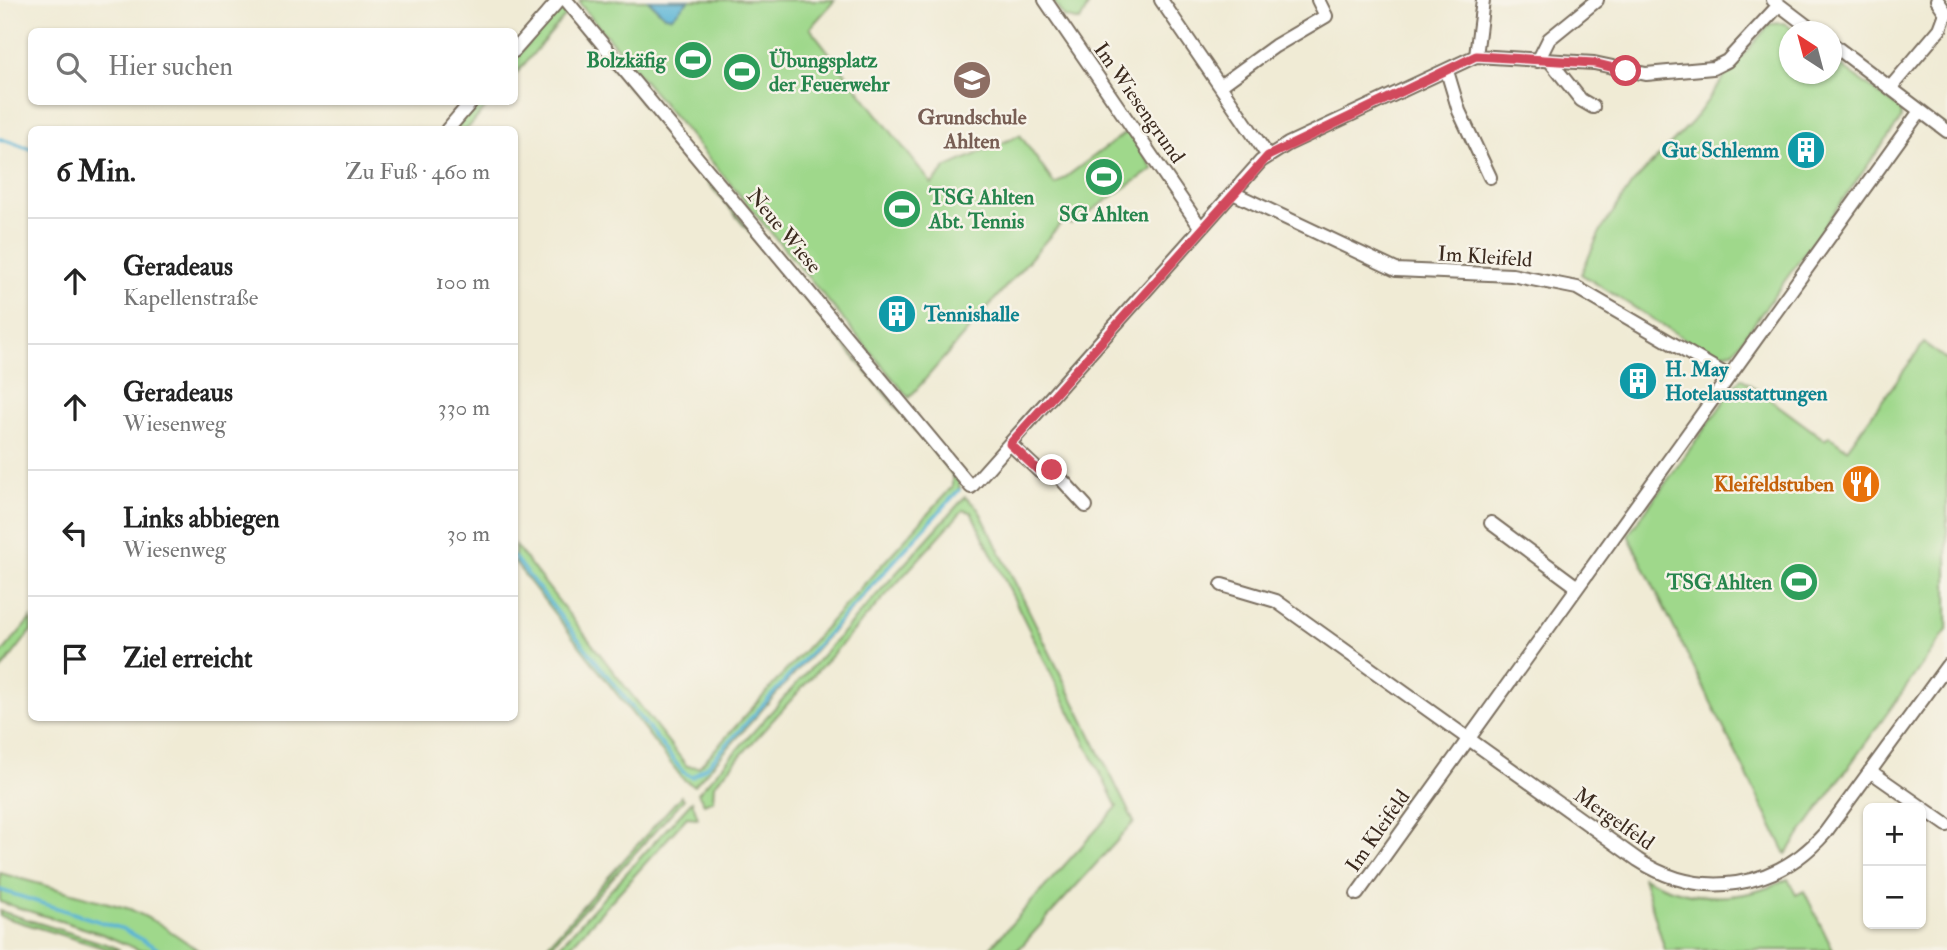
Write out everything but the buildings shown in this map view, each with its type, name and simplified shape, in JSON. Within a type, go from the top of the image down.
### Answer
[{"type":"street","points":[[518,46],[559,0]]},
{"type":"street","name":"Neue Wiese","points":[[566,0],[971,487],[1010,444]]},
{"type":"street","name":"Im Wiesengrund","points":[[1045,0],[1201,228]]},
{"type":"street","points":[[1161,0],[1268,156]]},
{"type":"street","points":[[1220,86],[1275,46],[1326,16],[1318,0]]},
{"type":"street","points":[[1476,56],[1483,0]]},
{"type":"street","points":[[1544,61],[1549,39],[1597,0]]},
{"type":"street","points":[[1890,88],[1940,29],[1946,13],[1937,0]]},
{"type":"street","points":[[1086,506],[1052,470],[1040,472],[1010,444],[1268,156],[1476,56],[1594,63],[1646,74],[1713,68],[1727,61],[1776,2],[1801,21]]},
{"type":"street","points":[[1842,52],[1947,131]]},
{"type":"street","points":[[1544,61],[1581,100],[1593,107]]},
{"type":"street","points":[[1447,71],[1459,111],[1490,177]]},
{"type":"street","points":[[450,126],[468,105]]},
{"type":"street","name":"Im Kleifeld","points":[[1357,894],[1920,111]]},
{"type":"street","name":"Im Kleifeld","points":[[1233,193],[1396,270],[1512,275],[1577,288],[1728,376]]},
{"type":"street","points":[[1491,523],[1576,586]]},
{"type":"street","name":"Mergelfeld","points":[[1222,584],[1276,601],[1466,740],[1651,868],[1680,880],[1711,886],[1742,883],[1765,877],[1803,856],[1825,834],[1947,666]]},
{"type":"street","points":[[1870,771],[1947,825]]},
{"type":"green space","name":"TSG Ahlten Abt. Tennis","points":[[580,0],[648,0],[664,16],[689,0],[835,0],[810,28],[932,184],[947,167],[1020,135],[1055,185],[1128,131],[1153,169],[1078,220],[1071,224],[1063,221],[909,398],[580,4]]},
{"type":"green space","points":[[1052,0],[1091,0],[1080,21],[1064,17]]},
{"type":"green space","points":[[558,8],[566,9],[958,481],[960,488],[694,786],[683,779],[518,567],[518,549],[687,766],[699,767],[952,487],[952,474],[567,14],[518,71],[518,55]]},
{"type":"green space","points":[[1779,23],[1779,84],[1842,84],[1842,66],[1901,110],[1901,119],[1735,350],[1712,356],[1581,274],[1600,232],[1632,184],[1693,121],[1728,72],[1770,24]]},
{"type":"green space","points":[[474,105],[488,105],[470,126],[456,126]]},
{"type":"green space","name":"TSG Ahlten","points":[[1924,343],[1947,360],[1947,630],[1786,854],[1628,535],[1741,378],[1825,440],[1829,436],[1847,449]]},
{"type":"green space","points":[[965,497],[978,508],[1134,822],[1018,950],[988,950],[1117,807],[971,512],[963,510],[714,785],[713,800],[704,804],[698,793]]},
{"type":"green space","points":[[28,622],[28,635],[0,671],[0,655]]},
{"type":"green space","points":[[681,796],[684,799],[547,950],[543,950]]},
{"type":"green space","points":[[692,801],[698,818],[687,817],[567,950],[556,950]]},
{"type":"green space","points":[[0,873],[130,909],[160,924],[198,950],[139,950],[102,934],[0,902]]},
{"type":"green space","points":[[1643,877],[1679,891],[1716,896],[1752,892],[1788,879],[1796,895],[1804,891],[1833,950],[1665,950]]},
{"type":"green space","points":[[0,911],[120,950],[110,950],[0,916]]},
{"type":"water","points":[[648,0],[689,0],[672,17],[665,16]]},
{"type":"waterway","points":[[0,139],[28,148]]},
{"type":"waterway","points":[[518,562],[683,772],[692,777],[708,765],[959,490]]},
{"type":"waterway","points":[[0,890],[123,929],[160,950]]},
{"type":"place","name":"Bolzkäfig","points":[[693,60]]},
{"type":"place","name":"Übungsplatz der Feuerwehr","points":[[742,72]]},
{"type":"place","name":"Grundschule Ahlten","points":[[972,80]]},
{"type":"place","name":"Gut Schlemm","points":[[1806,150]]},
{"type":"place","name":"SG Ahlten","points":[[1104,177]]},
{"type":"place","name":"TSG Ahlten Abt. Tennis","points":[[902,209]]},
{"type":"place","name":"Tennishalle","points":[[897,314]]},
{"type":"place","name":"H. May Hotelausstattungen","points":[[1638,381]]},
{"type":"place","name":"Kleifeldstuben","points":[[1861,484]]},
{"type":"place","name":"TSG Ahlten","points":[[1799,582]]},
{"type":"route","points":[[1052,470],[1040,472],[1010,444],[1268,156],[1288,144],[1385,101],[1476,56],[1594,63],[1626,71]]}]
